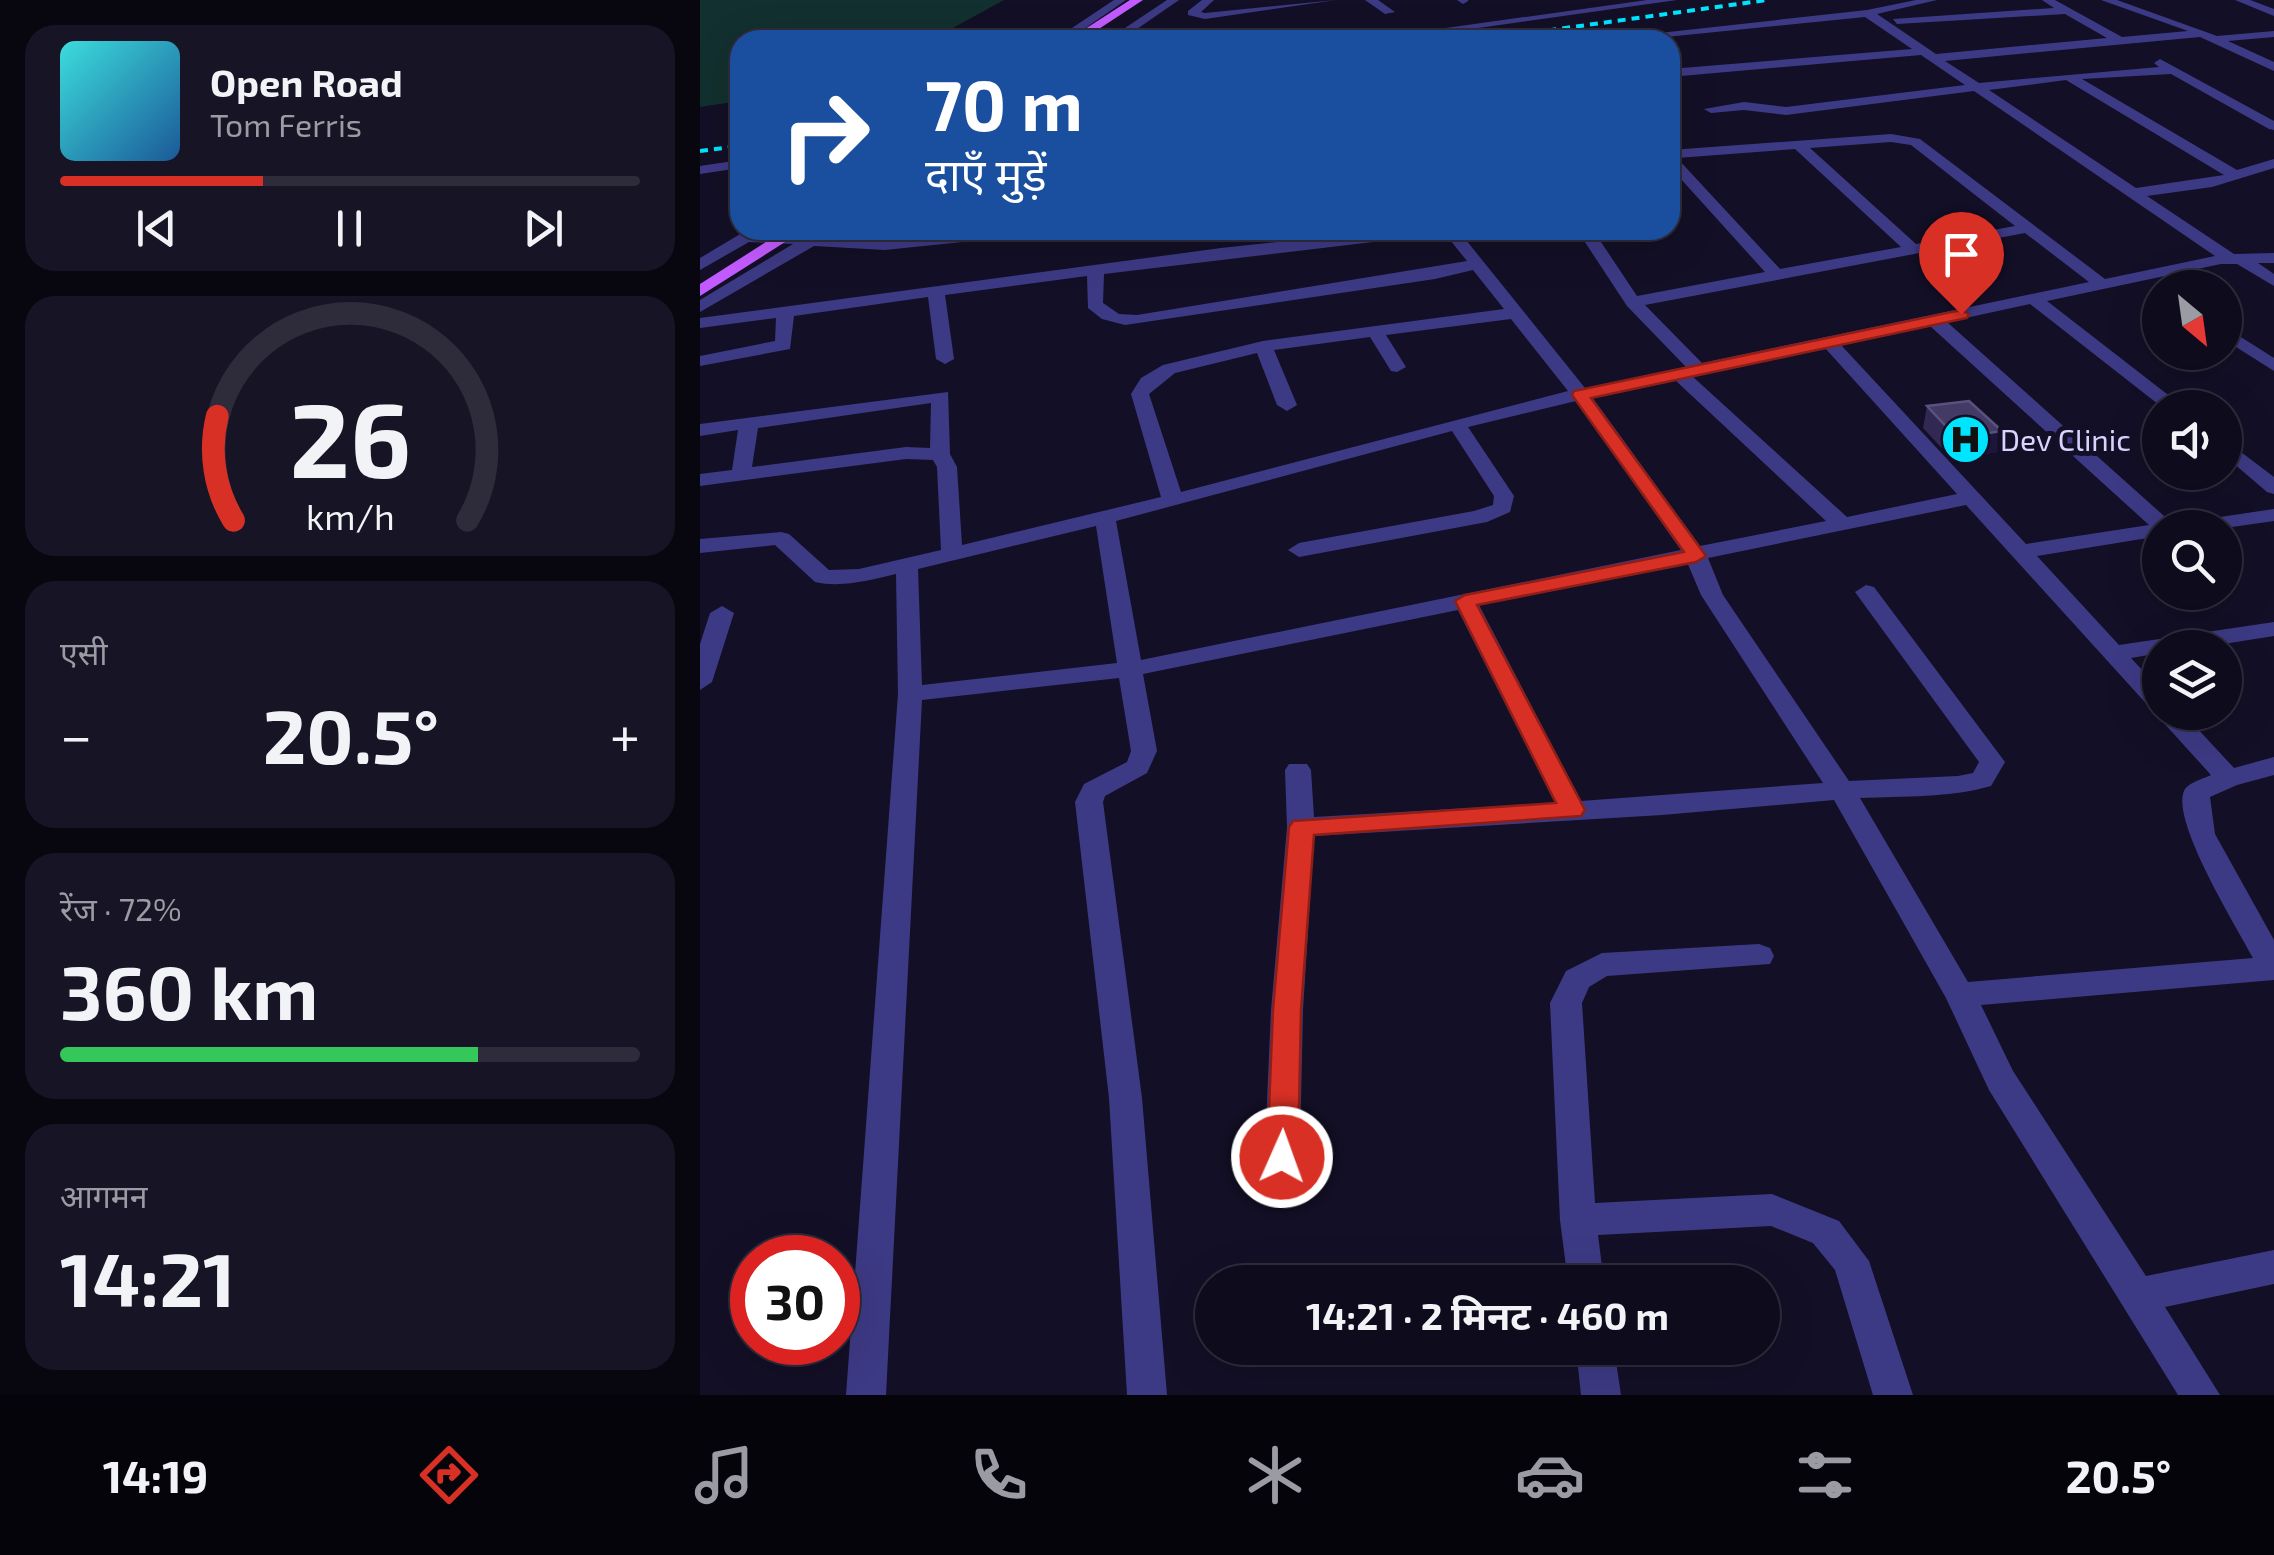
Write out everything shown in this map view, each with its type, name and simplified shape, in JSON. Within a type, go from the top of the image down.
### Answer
[{"type":"main road","points":[[1090,30],[1138,0]]},
{"type":"main road","points":[[1108,30],[1155,0]]},
{"type":"main road","points":[[700,275],[756,240]]},
{"type":"main road","points":[[700,291],[796,240]]},
{"type":"street","points":[[1075,30],[1121,0]]},
{"type":"street","points":[[1128,30],[1174,0]]},
{"type":"street","points":[[1209,0],[1192,13],[1205,16],[1332,0]]},
{"type":"street","points":[[1370,0],[1389,12]]},
{"type":"street","points":[[1554,0],[1577,12]]},
{"type":"street","points":[[1441,30],[1672,0]]},
{"type":"street","points":[[1680,32],[1868,13],[1932,0]]},
{"type":"street","points":[[2047,0],[2274,126]]},
{"type":"street","points":[[2106,0],[2216,38],[2274,67]]},
{"type":"street","points":[[2240,0],[2274,13]]},
{"type":"street","points":[[1884,22],[2067,11]]},
{"type":"street","points":[[1868,13],[2134,193],[2274,281]]},
{"type":"street","points":[[1680,81],[1712,80],[1708,69],[2203,33]]},
{"type":"street","points":[[2216,38],[2274,34]]},
{"type":"street","points":[[1711,108],[1753,106],[1786,111],[2068,76],[2173,70]]},
{"type":"street","points":[[2068,76],[2233,174]]},
{"type":"street","points":[[1856,82],[1882,99]]},
{"type":"street","points":[[1680,155],[1891,138],[1915,142],[2103,285]]},
{"type":"street","points":[[1798,144],[1910,247]]},
{"type":"street","points":[[2134,193],[2212,184],[2233,174],[2274,164]]},
{"type":"street","points":[[700,170],[730,166]]},
{"type":"street","points":[[1680,167],[1775,274]]},
{"type":"street","points":[[1633,302],[2027,228]]},
{"type":"street","points":[[700,265],[741,240]]},
{"type":"street","points":[[700,307],[797,240]]},
{"type":"street","points":[[839,240],[885,245],[934,240]]},
{"type":"street","points":[[700,323],[1096,271],[1218,248],[1313,240]]},
{"type":"street","points":[[1458,240],[1580,395],[1696,556],[1712,595],[1842,790],[1960,994],[2001,1080],[2200,1395]]},
{"type":"street","points":[[1592,240],[1633,302],[1689,372],[1843,525]]},
{"type":"street","points":[[2192,270],[2234,258],[2274,258]]},
{"type":"street","points":[[1096,271],[1094,304],[1114,320],[1137,320],[1435,274],[1476,264]]},
{"type":"street","points":[[700,546],[782,539],[823,577],[859,576],[1173,501],[1580,395],[2103,285],[2142,283]]},
{"type":"street","points":[[936,293],[944,359]]},
{"type":"street","points":[[2034,299],[2153,390]]},
{"type":"street","points":[[700,361],[774,350],[784,345],[785,312]]},
{"type":"street","points":[[1173,501],[1140,394],[1148,382],[1169,369],[1263,346],[1515,312]]},
{"type":"street","points":[[1934,320],[2142,510]]},
{"type":"street","points":[[1374,331],[1397,367]]},
{"type":"street","points":[[1829,342],[2142,684]]},
{"type":"street","points":[[2242,344],[2274,366]]},
{"type":"street","points":[[1263,346],[1287,405]]},
{"type":"street","points":[[700,430],[941,396],[940,454],[947,467],[952,553]]},
{"type":"street","points":[[741,474],[749,424]]},
{"type":"street","points":[[1300,550],[1479,517],[1503,508],[1504,496],[1457,424]]},
{"type":"street","points":[[700,480],[906,453],[940,454]]},
{"type":"street","points":[[2242,461],[2274,488]]},
{"type":"street","points":[[910,694],[1132,668],[1970,498]]},
{"type":"street","points":[[2242,519],[2274,515]]},
{"type":"street","points":[[1105,518],[1144,750],[1138,767],[1094,790],[1089,802],[1108,923],[1131,1156],[1147,1395]]},
{"type":"street","points":[[2020,552],[2142,532]]},
{"type":"street","points":[[866,1395],[910,694],[907,563]]},
{"type":"street","points":[[1302,827],[1842,790],[1958,786],[1982,780],[1992,762],[1866,592]]},
{"type":"street","points":[[1465,601],[1572,810]]},
{"type":"street","points":[[700,682],[722,613]]},
{"type":"street","points":[[2113,653],[2274,630]]},
{"type":"street","points":[[2184,730],[2228,778]]},
{"type":"street","points":[[1960,994],[2274,968],[2201,834],[2196,793],[2228,778],[2274,766]]},
{"type":"street","points":[[1281,1193],[1287,1010],[1302,827],[1298,770]]},
{"type":"street","points":[[1584,1265],[1566,1003],[1577,980],[1602,966],[1759,956]]},
{"type":"street","points":[[1578,1220],[1772,1210],[1826,1232],[1851,1260],[1893,1395]]},
{"type":"street","points":[[2138,1294],[2274,1267]]},
{"type":"street","points":[[1597,1365],[1601,1395]]},
{"type":"green space","points":[[700,0],[1004,0],[949,30],[730,30],[730,102],[700,107]]},
{"type":"building","points":[[1969,401],[2002,431],[1957,438],[1927,406]]},
{"type":"railway","points":[[1551,30],[1767,0]]},
{"type":"railway","points":[[700,151],[730,147]]},
{"type":"place","name":"Dev Clinic","points":[[1965,439]]},
{"type":"route","points":[[1282,1157],[1287,1010],[1302,827],[1572,810],[1465,601],[1696,556],[1580,395],[1961,314]]}]
